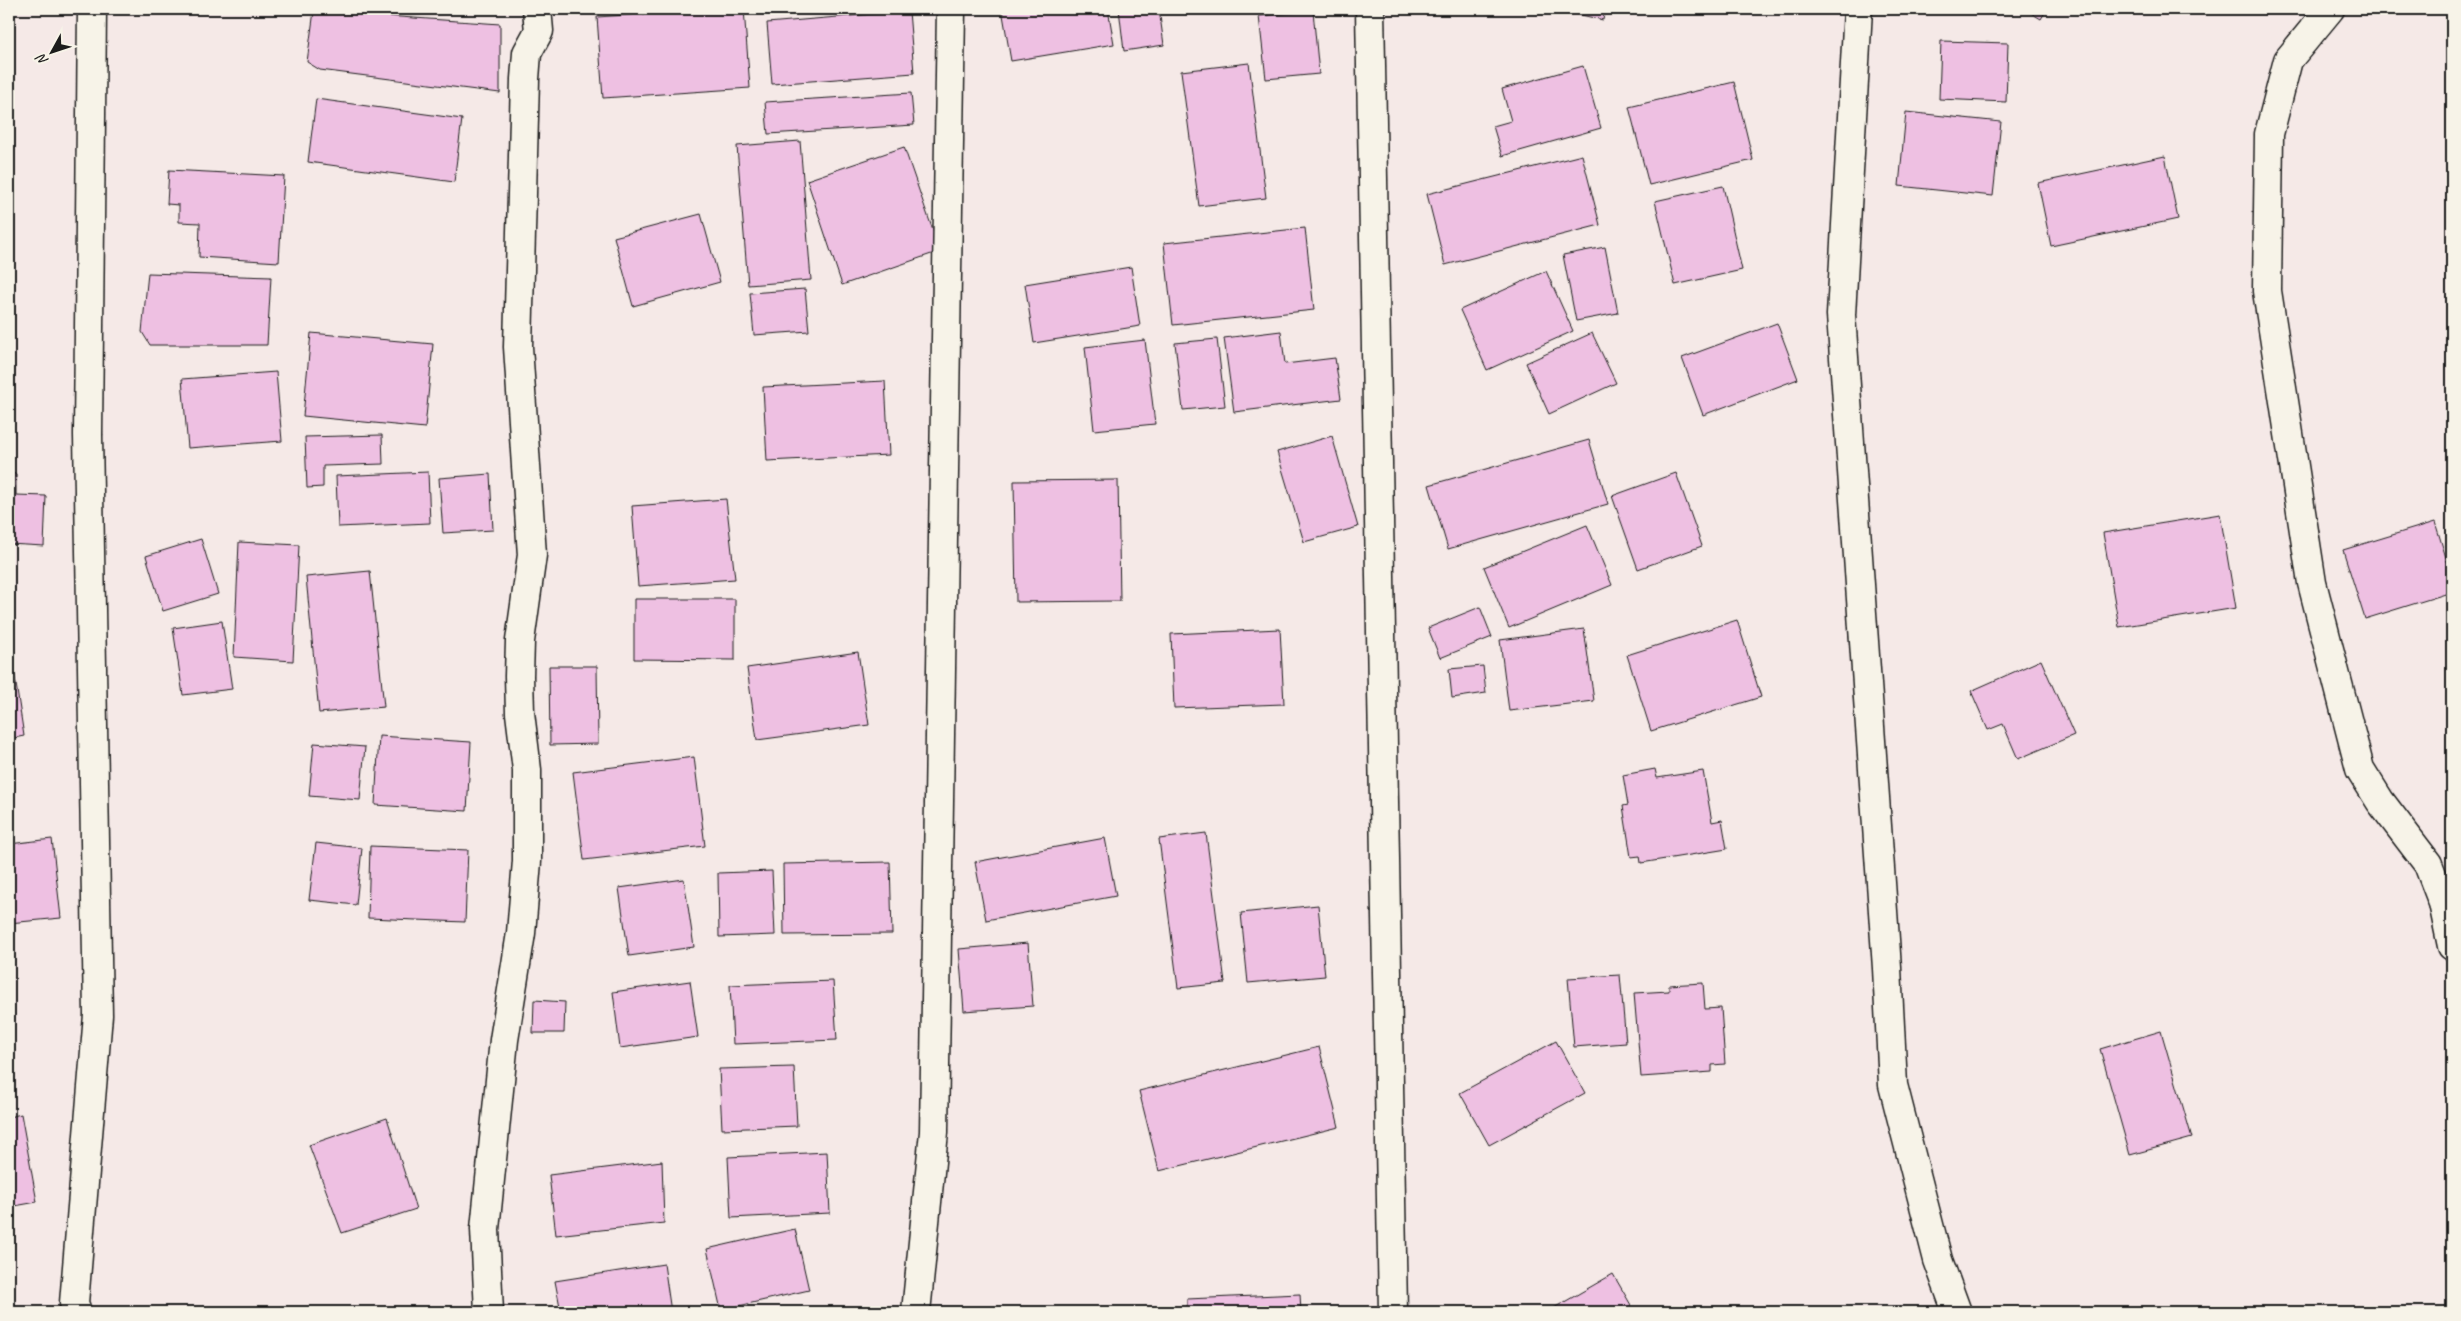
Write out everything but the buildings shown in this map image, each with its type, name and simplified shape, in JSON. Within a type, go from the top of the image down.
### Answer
[{"type":"street","points":[[77,1312],[74,1303],[98,1015],[88,435],[92,9]]},
{"type":"street","points":[[489,1312],[485,1229],[504,1040],[521,933],[527,861],[527,770],[520,713],[519,676],[520,641],[532,555],[518,348],[525,79],[527,53],[539,31],[537,9]]},
{"type":"street","points":[[916,1312],[934,1132],[951,9]]},
{"type":"street","points":[[1370,9],[1393,1312]]},
{"type":"street","points":[[1858,9],[1841,315],[1886,958],[1893,1085],[1938,1260],[1957,1312]]},
{"type":"street","points":[[2330,9],[2288,60],[2270,134],[2267,291],[2312,583],[2360,769],[2380,801],[2428,864],[2443,903],[2452,946]]}]
